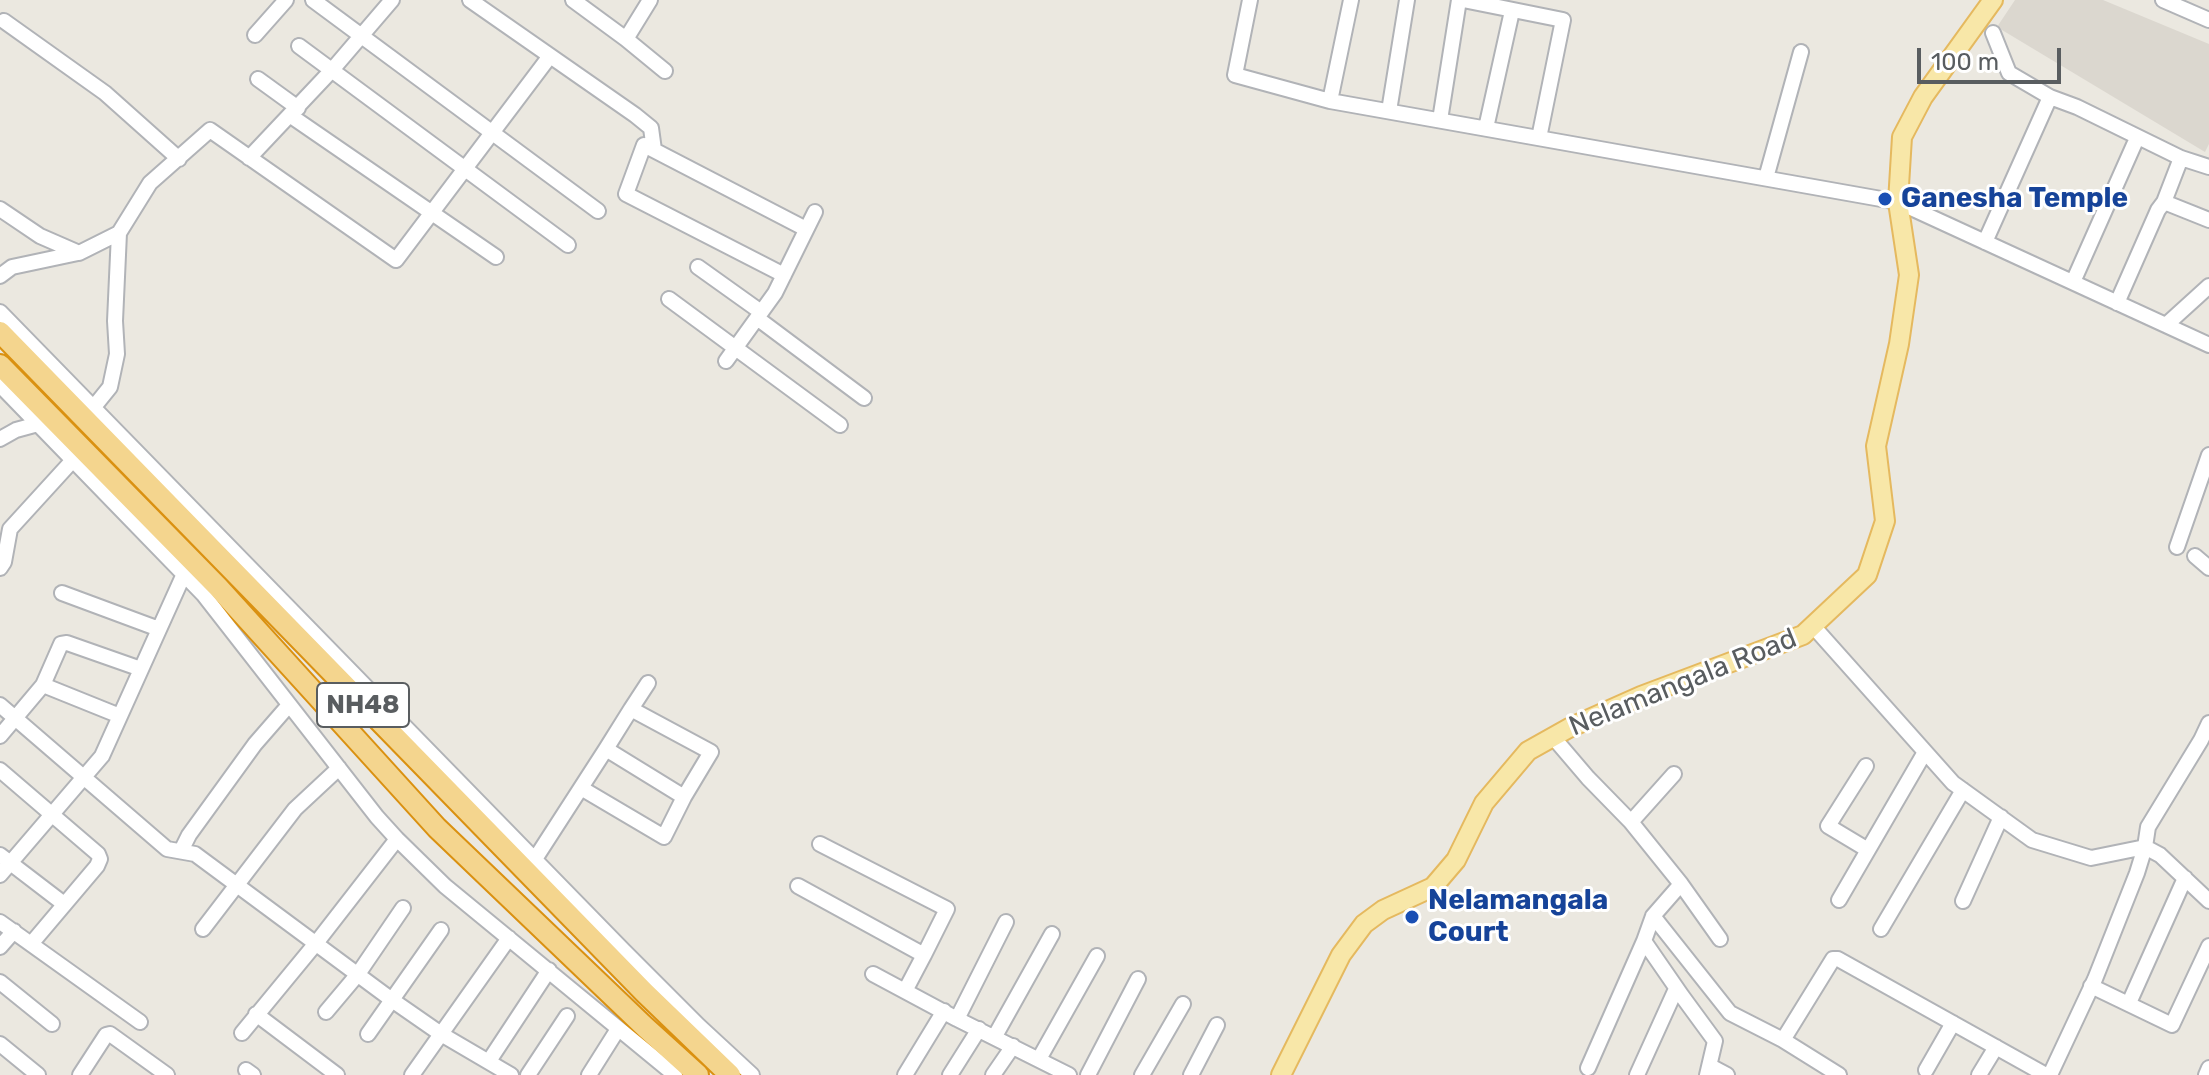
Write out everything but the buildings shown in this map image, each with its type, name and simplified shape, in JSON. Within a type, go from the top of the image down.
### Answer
[{"type":"highway","name":"NH48","points":[[0,332],[625,973],[730,1075]]},
{"type":"highway","name":"NH48","points":[[0,365],[218,587],[437,828],[698,1075]]},
{"type":"main road","name":"Nelamangala Road","points":[[1281,1075],[1341,955],[1364,924],[1383,910],[1433,887],[1456,860],[1484,803],[1528,751],[1641,696],[1803,635],[1867,575],[1885,521],[1876,446],[1899,344],[1909,275],[1898,202],[1902,137],[1923,97],[1993,0]]},
{"type":"street","points":[[255,35],[286,0]]},
{"type":"street","points":[[313,0],[598,211]]},
{"type":"street","points":[[249,158],[294,112],[392,0]]},
{"type":"street","points":[[470,0],[651,128],[654,150]]},
{"type":"street","points":[[573,0],[588,5],[665,71]]},
{"type":"street","points":[[626,39],[650,0]]},
{"type":"street","points":[[1250,0],[1235,75],[1330,101],[1898,202],[2209,345]]},
{"type":"street","points":[[1330,101],[1351,0]]},
{"type":"street","points":[[1389,111],[1407,0]]},
{"type":"street","points":[[1440,120],[1461,0],[1563,20],[1539,138]]},
{"type":"street","points":[[2163,0],[2182,4],[2208,17]]},
{"type":"street","points":[[1486,128],[1512,11]]},
{"type":"street","points":[[4,21],[105,93],[179,159]]},
{"type":"street","points":[[1993,33],[2009,73],[2050,97],[2077,107],[2137,138],[2209,167]]},
{"type":"street","points":[[299,46],[568,245]]},
{"type":"street","points":[[1766,178],[1801,52]]},
{"type":"street","points":[[93,408],[110,387],[117,354],[115,321],[119,233],[150,183],[210,130],[396,260],[550,56]]},
{"type":"street","points":[[258,79],[294,112],[496,257]]},
{"type":"street","points":[[1985,242],[2050,97]]},
{"type":"street","points":[[2073,282],[2137,138]]},
{"type":"street","points":[[784,275],[626,194],[644,145],[806,229]]},
{"type":"street","points":[[2117,303],[2181,158]]},
{"type":"street","points":[[2164,202],[2209,220]]},
{"type":"street","points":[[0,209],[40,236],[79,253]]},
{"type":"street","points":[[726,361],[775,293],[815,212]]},
{"type":"street","points":[[0,276],[12,267],[79,253],[119,233]]},
{"type":"street","points":[[698,267],[864,398]]},
{"type":"street","points":[[2166,325],[2209,286]]},
{"type":"street","points":[[669,299],[840,425]]},
{"type":"street","points":[[0,312],[699,1026],[752,1075]]},
{"type":"street","points":[[0,385],[203,594],[397,839],[445,886],[675,1075]]},
{"type":"street","points":[[0,439],[16,430],[38,424]]},
{"type":"street","points":[[2177,547],[2209,455]]},
{"type":"street","points":[[0,568],[10,529],[73,460]]},
{"type":"street","points":[[2195,556],[2209,568]]},
{"type":"street","points":[[64,904],[3,864],[102,756],[184,574]]},
{"type":"street","points":[[62,593],[159,629]]},
{"type":"street","points":[[1813,626],[1953,783],[2032,840],[2091,858],[2145,847],[2160,855],[2209,901]]},
{"type":"street","points":[[0,736],[43,685],[61,644],[141,669]]},
{"type":"street","points":[[535,859],[648,683]]},
{"type":"street","points":[[43,685],[120,716]]},
{"type":"street","points":[[0,705],[167,849],[195,854],[392,1000],[441,1034],[511,1075]]},
{"type":"street","points":[[181,851],[189,835],[255,744],[289,705]]},
{"type":"street","points":[[581,788],[664,837],[711,752],[631,709]]},
{"type":"street","points":[[1783,1040],[1833,959],[1838,959],[2048,1075],[2091,986],[2137,873],[2148,827],[2209,723]]},
{"type":"street","points":[[1553,737],[1631,822],[1720,939]]},
{"type":"street","points":[[606,749],[684,797]]},
{"type":"street","points":[[1839,900],[1925,752]]},
{"type":"street","points":[[1866,766],[1828,826],[1868,850]]},
{"type":"street","points":[[203,929],[295,809],[339,768]]},
{"type":"street","points":[[0,770],[98,854],[100,859],[31,944]]},
{"type":"street","points":[[1631,822],[1674,774]]},
{"type":"street","points":[[1881,929],[1963,790]]},
{"type":"street","points":[[1963,901],[2001,817]]},
{"type":"street","points":[[242,1033],[397,839]]},
{"type":"street","points":[[820,844],[947,909],[905,991]]},
{"type":"street","points":[[2129,1003],[2185,878]]},
{"type":"street","points":[[1588,1068],[1653,916],[1681,884]]},
{"type":"street","points":[[798,886],[924,955]]},
{"type":"street","points":[[326,1012],[358,974],[403,908]]},
{"type":"street","points":[[1653,916],[1730,1013],[1783,1040],[1839,1075]]},
{"type":"street","points":[[0,922],[140,1022]]},
{"type":"street","points":[[905,1075],[950,1015],[1006,922]]},
{"type":"street","points":[[368,1034],[441,930]]},
{"type":"street","points":[[0,947],[14,931]]},
{"type":"street","points":[[995,1036],[1052,934]]},
{"type":"street","points":[[412,1075],[509,938]]},
{"type":"street","points":[[1644,941],[1715,1041],[1708,1070],[1727,1075]]},
{"type":"street","points":[[2091,986],[2172,1025],[2209,946]]},
{"type":"street","points":[[1039,1059],[1097,956]]},
{"type":"street","points":[[489,1061],[549,970]]},
{"type":"street","points":[[873,974],[1069,1075]]},
{"type":"street","points":[[1088,1075],[1138,979]]},
{"type":"street","points":[[0,982],[52,1024]]},
{"type":"street","points":[[1637,1075],[1676,989]]},
{"type":"street","points":[[1142,1075],[1183,1004]]},
{"type":"street","points":[[256,1014],[337,1075]]},
{"type":"street","points":[[528,1075],[567,1016]]},
{"type":"street","points":[[1926,1070],[1953,1023]]},
{"type":"street","points":[[1191,1075],[1217,1025]]},
{"type":"street","points":[[589,1075],[618,1029]]},
{"type":"street","points":[[950,1075],[979,1029]]},
{"type":"street","points":[[80,1075],[106,1035],[110,1034],[167,1075]]},
{"type":"street","points":[[0,1044],[38,1075]]},
{"type":"street","points":[[993,1075],[1013,1046]]},
{"type":"street","points":[[1979,1075],[1996,1047]]},
{"type":"street","points":[[2206,1075],[2209,1068]]},
{"type":"shaded area","points":[[2015,0],[2103,0],[2209,44],[2209,144],[2205,152],[1997,27]]},
{"type":"place","name":"Ganesha Temple","points":[[1885,199]]},
{"type":"place","name":"Nelamangala Court","points":[[1412,917]]}]
